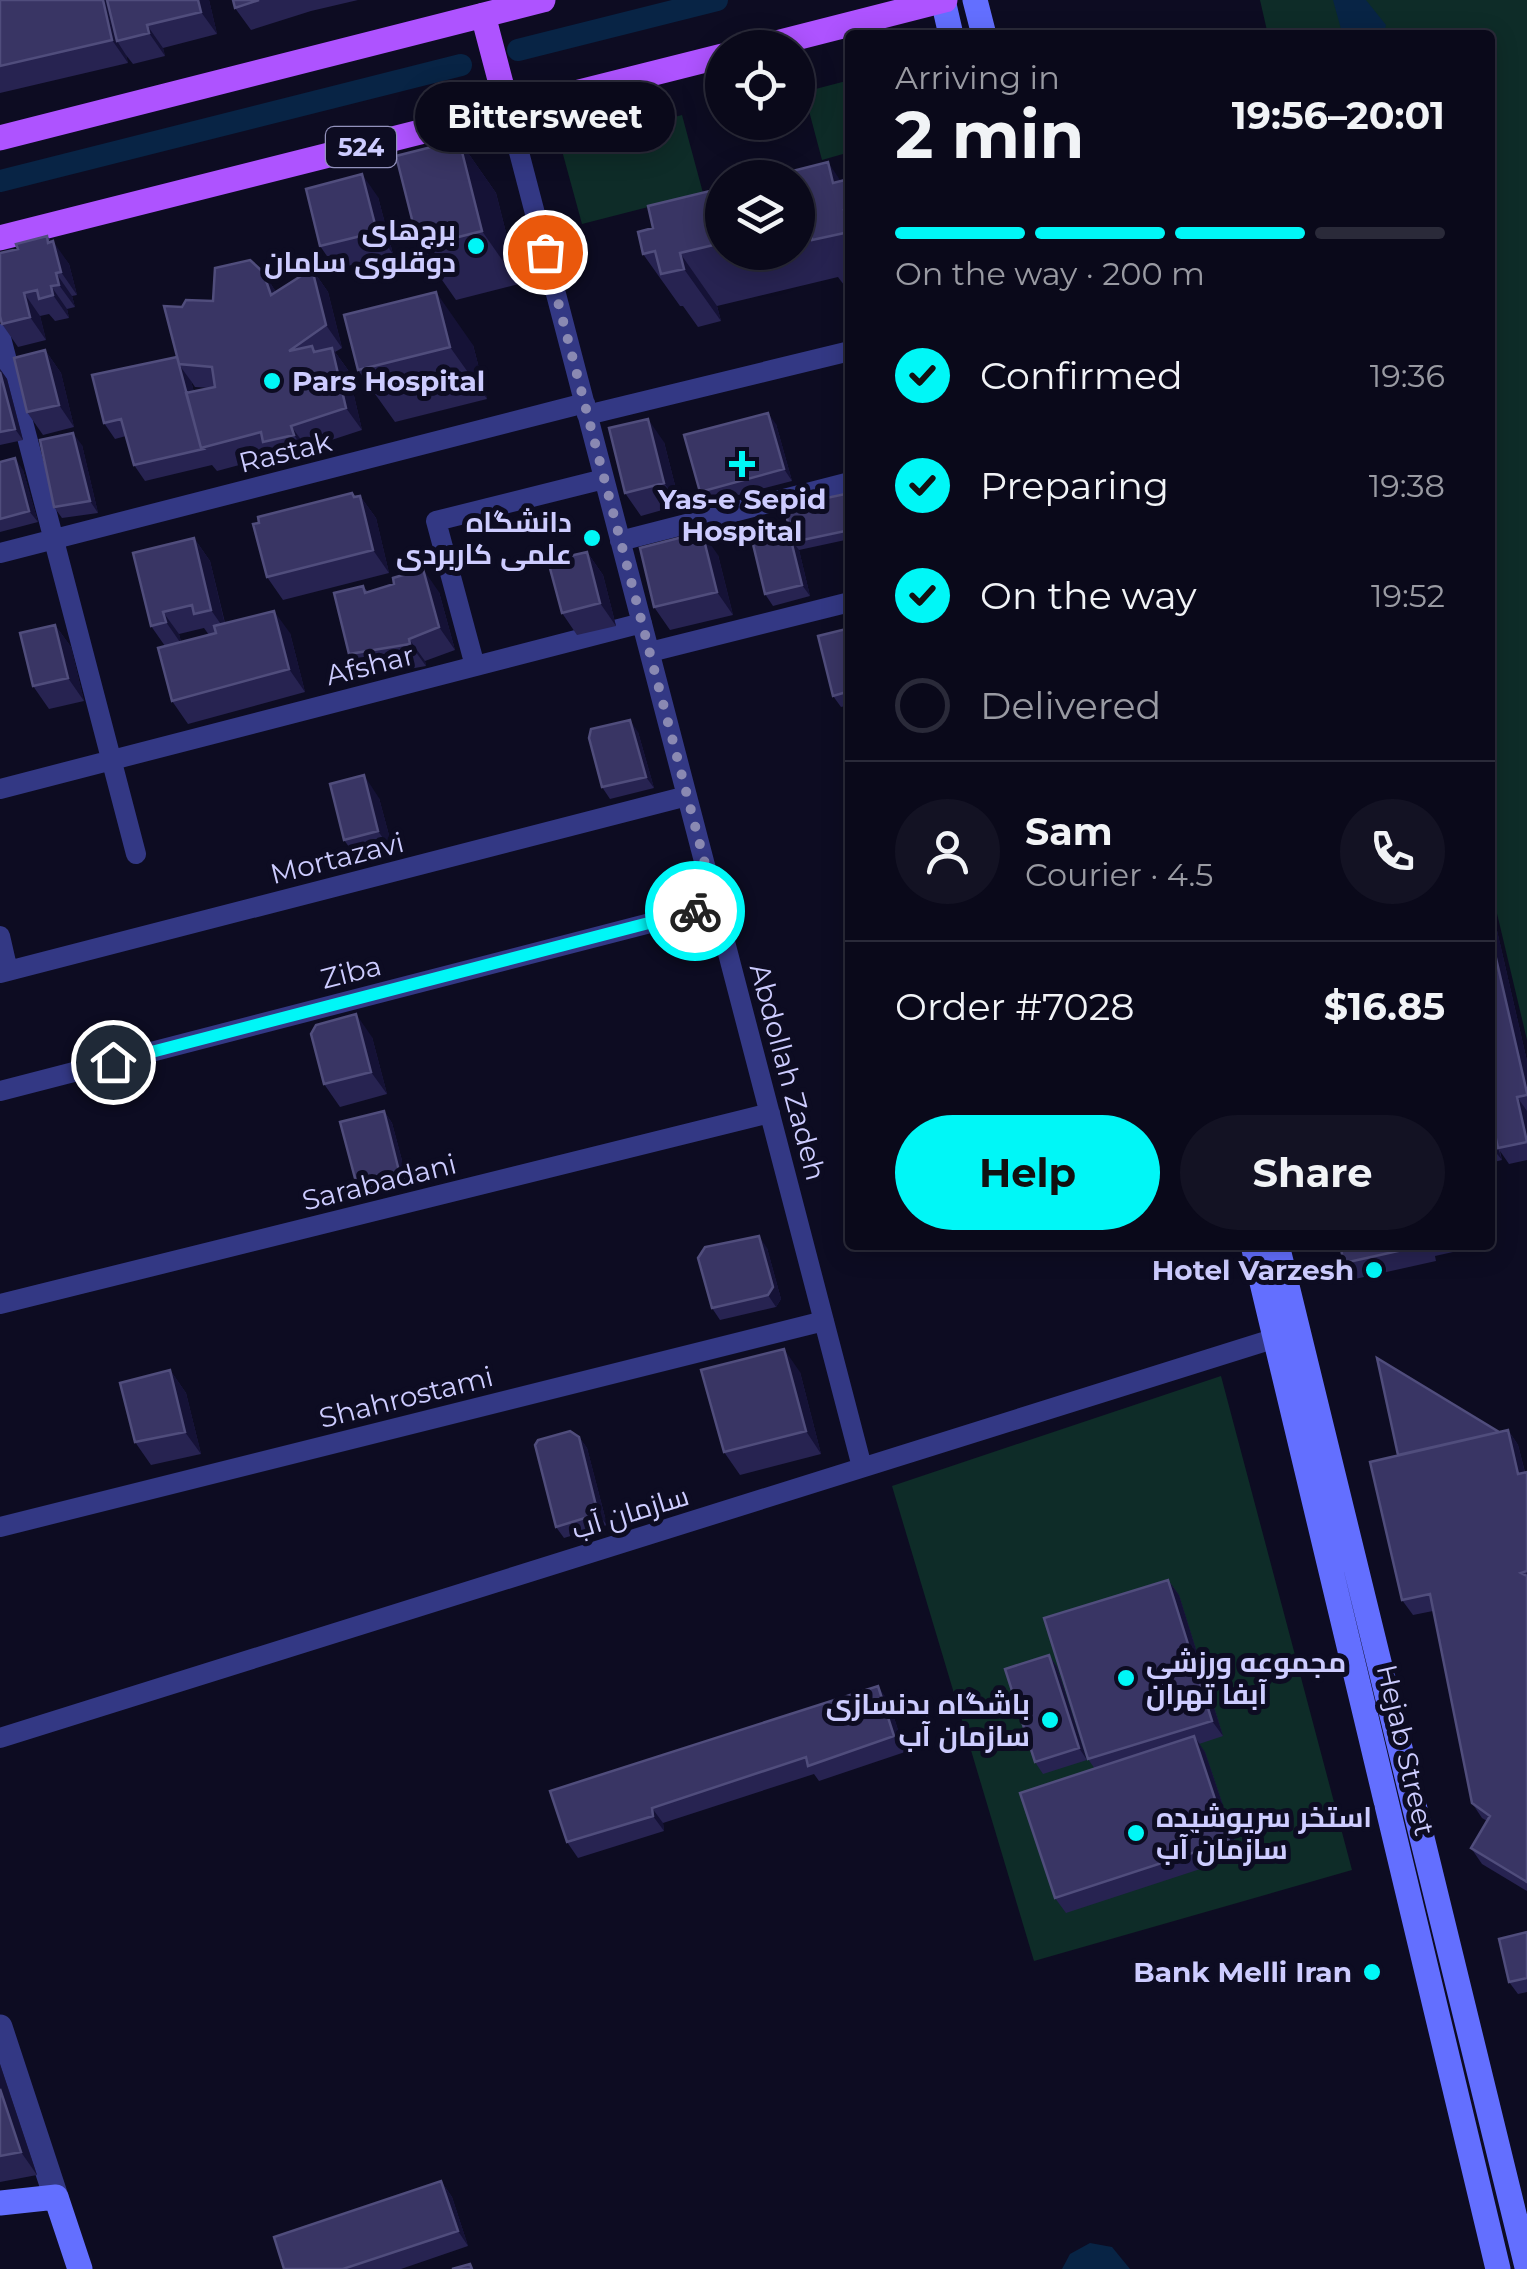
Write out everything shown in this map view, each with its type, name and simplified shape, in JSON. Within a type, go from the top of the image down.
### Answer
[{"type":"main road","points":[[0,138],[481,8],[542,0]]},
{"type":"main road","points":[[815,33],[943,0],[950,30]]},
{"type":"main road","points":[[976,0],[983,30]]},
{"type":"main road","points":[[481,8],[508,110]]},
{"type":"main road","name":"524","points":[[0,238],[705,60]]},
{"type":"main road","name":"Hejab Street","points":[[1255,1250],[1287,1335],[1527,2267]]},
{"type":"main road","name":"Hejab Street","points":[[1278,1250],[1287,1335],[1498,2269]]},
{"type":"main road","points":[[0,2204],[56,2196],[80,2269]]},
{"type":"street","name":"Abdollah Zadeh","points":[[508,110],[862,1468]]},
{"type":"street","points":[[0,334],[136,854]]},
{"type":"street","name":"Rastak","points":[[0,553],[586,409],[845,352]]},
{"type":"street","points":[[475,666],[436,521],[604,478]]},
{"type":"street","points":[[620,540],[845,483]]},
{"type":"street","points":[[650,652],[845,603]]},
{"type":"street","name":"Afshar","points":[[0,788],[642,623]]},
{"type":"street","name":"Mortazavi","points":[[4,972],[688,796]]},
{"type":"street","name":"Ziba","points":[[0,1091],[716,906]]},
{"type":"street","points":[[0,936],[4,972]]},
{"type":"street","name":"Sarabadani","points":[[0,1304],[770,1114]]},
{"type":"street","name":"Shahrostami","points":[[0,1526],[824,1320]]},
{"type":"street","name":"سازمان آب","points":[[0,1738],[1287,1335]]},
{"type":"street","points":[[0,2027],[56,2196]]},
{"type":"green space","points":[[1260,0],[1527,0],[1527,1040],[1495,905],[1495,30],[1267,30]]},
{"type":"green space","points":[[845,81],[845,153],[822,160],[815,134],[815,89]]},
{"type":"green space","points":[[682,115],[703,193],[582,224],[561,147]]},
{"type":"green space","name":"مجموعه ورزشی آبفا تهران","points":[[1221,1376],[1352,1870],[1034,1961],[892,1486]]},
{"type":"water","points":[[1333,0],[1366,0],[1386,25],[1384,30],[1341,29]]},
{"type":"water","points":[[1090,2243],[1112,2247],[1130,2269],[1062,2269],[1070,2254]]},
{"type":"building","points":[[0,0],[103,0],[112,40],[0,66]]},
{"type":"building","points":[[107,0],[198,0],[201,12],[147,25],[149,33],[117,41]]},
{"type":"building","points":[[233,0],[259,0],[235,8]]},
{"type":"building","points":[[459,140],[482,231],[419,247],[396,156]]},
{"type":"building","points":[[828,162],[833,183],[845,180],[845,233],[815,239],[815,165]]},
{"type":"building","points":[[362,174],[377,232],[320,246],[306,189]]},
{"type":"building","points":[[705,192],[705,247],[680,253],[684,269],[661,274],[655,251],[643,254],[638,232],[653,228],[648,206]]},
{"type":"building","points":[[47,236],[48,243],[53,241],[61,272],[56,273],[59,285],[51,286],[53,295],[39,299],[37,290],[24,293],[30,317],[2,324],[0,253],[18,249],[16,244]]},
{"type":"building","name":"Pars Hospital","points":[[250,260],[263,272],[271,295],[312,269],[326,325],[289,351],[312,346],[314,352],[332,348],[346,408],[291,426],[294,435],[263,442],[261,432],[201,448],[186,393],[215,387],[212,367],[179,364],[164,306],[182,307],[186,300],[213,301],[215,268]]},
{"type":"building","points":[[436,292],[450,347],[358,370],[344,315]]},
{"type":"building","points":[[45,350],[59,405],[27,412],[14,358]]},
{"type":"building","points":[[177,357],[203,449],[134,465],[121,419],[104,423],[92,375]]},
{"type":"building","points":[[0,372],[15,429],[0,432]]},
{"type":"building","name":"Yas-e Sepid Hospital","points":[[768,413],[784,469],[700,492],[684,435]]},
{"type":"building","points":[[648,419],[664,483],[625,493],[609,428]]},
{"type":"building","points":[[73,433],[90,501],[54,507],[40,440]]},
{"type":"building","points":[[15,458],[29,511],[0,519],[0,462]]},
{"type":"building","points":[[352,493],[354,497],[360,496],[373,550],[267,577],[253,524],[259,523],[258,517]]},
{"type":"building","points":[[845,494],[845,531],[793,542],[784,507]]},
{"type":"building","points":[[788,528],[802,585],[765,594],[751,536]]},
{"type":"building","points":[[702,532],[717,592],[654,607],[640,548]]},
{"type":"building","points":[[194,538],[211,610],[194,614],[192,605],[163,612],[166,622],[151,626],[133,553]]},
{"type":"building","points":[[587,552],[600,603],[562,613],[548,561]]},
{"type":"building","points":[[423,569],[439,627],[409,639],[410,644],[349,654],[334,593],[363,586],[365,593],[394,584],[393,578]]},
{"type":"building","points":[[274,611],[289,669],[172,701],[158,648],[216,633],[214,626]]},
{"type":"building","points":[[55,625],[68,678],[33,686],[20,633]]},
{"type":"building","points":[[845,629],[845,692],[833,696],[818,636]]},
{"type":"building","points":[[630,720],[646,777],[602,787],[589,738],[591,729]]},
{"type":"building","points":[[364,775],[378,831],[344,840],[330,784]]},
{"type":"building","points":[[1495,954],[1527,1093],[1517,1097],[1527,1142],[1498,1148]]},
{"type":"building","points":[[356,1014],[371,1072],[324,1084],[311,1034],[316,1025]]},
{"type":"building","points":[[384,1111],[399,1171],[356,1182],[340,1122]]},
{"type":"building","points":[[759,1236],[773,1287],[768,1295],[712,1308],[698,1258],[705,1247]]},
{"type":"building","points":[[1341,1250],[1402,1250],[1344,1263]]},
{"type":"building","points":[[784,1349],[806,1431],[724,1452],[701,1370]]},
{"type":"building","points":[[1377,1358],[1499,1432],[1398,1455]]},
{"type":"building","points":[[170,1370],[185,1432],[135,1442],[120,1383]]},
{"type":"building","points":[[1508,1430],[1518,1474],[1527,1472],[1527,1571],[1521,1573],[1527,1576],[1527,1882],[1471,1848],[1490,1816],[1472,1803],[1430,1594],[1402,1600],[1370,1462]]},
{"type":"building","points":[[570,1431],[579,1437],[598,1514],[556,1527],[535,1445],[538,1440]]},
{"type":"building","points":[[1168,1580],[1212,1721],[1088,1759],[1044,1618]]},
{"type":"building","name":"باشگاه بدنسازی سازمان آب","points":[[1049,1655],[1079,1748],[1035,1762],[1005,1669]]},
{"type":"building","points":[[878,1686],[894,1736],[808,1766],[806,1757],[652,1808],[653,1816],[567,1842],[550,1791]]},
{"type":"building","name":"استخر سرپوشیده سازمان آب","points":[[1194,1736],[1229,1841],[1055,1898],[1020,1793]]},
{"type":"building","points":[[1527,1932],[1527,1978],[1509,1982],[1499,1939]]},
{"type":"building","points":[[0,2089],[21,2152],[0,2156]]},
{"type":"building","points":[[441,2181],[458,2231],[343,2269],[284,2269],[274,2237]]},
{"type":"waterway","points":[[518,50],[717,0]]},
{"type":"waterway","points":[[0,181],[461,65]]},
{"type":"way so far","points":[[545,252],[716,906],[695,911]]},
{"type":"place","name":"برج‌های دوقلوی سامان","points":[[476,246]]},
{"type":"place","name":"Bittersweet","points":[[545,252]]},
{"type":"place","name":"Pars Hospital","points":[[272,381]]},
{"type":"place","name":"Yas-e Sepid Hospital","points":[[742,464]]},
{"type":"place","name":"دانشگاه علمی کاربردی","points":[[592,538]]},
{"type":"place","name":"Hotel Varzesh","points":[[1374,1270]]},
{"type":"place","name":"مجموعه ورزشی آبفا تهران","points":[[1126,1678]]},
{"type":"place","name":"باشگاه بدنسازی سازمان آب","points":[[1050,1720]]},
{"type":"place","name":"استخر سرپوشیده سازمان آب","points":[[1136,1833]]},
{"type":"place","name":"Bank Melli Iran","points":[[1372,1972]]},
{"type":"route","points":[[113,1062],[695,911]]}]
